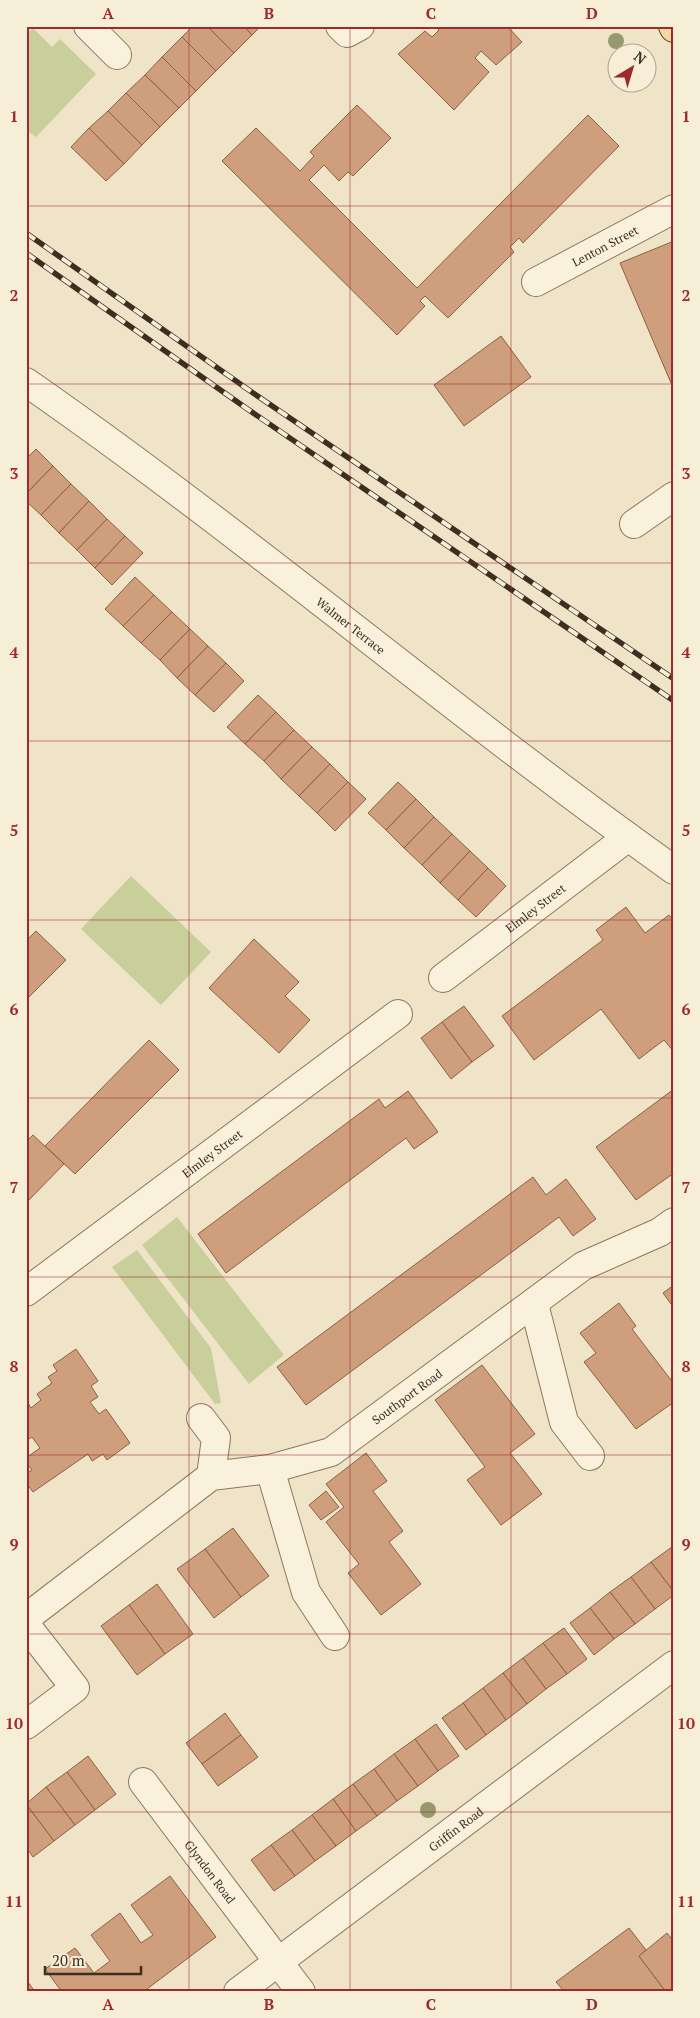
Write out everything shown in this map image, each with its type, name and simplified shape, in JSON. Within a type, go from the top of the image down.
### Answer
[{"type":"street","points":[[88,26],[117,55]]},
{"type":"street","points":[[340,26],[347,33],[360,26]]},
{"type":"street","name":"Lenton Street","points":[[536,282],[674,210]]},
{"type":"street","name":"Walmer Terrace","points":[[27,383],[118,446],[628,837],[674,870]]},
{"type":"street","points":[[634,524],[674,496]]},
{"type":"street","name":"Elmley Street","points":[[443,978],[628,837]]},
{"type":"street","name":"Elmley Street","points":[[26,1292],[398,1014]]},
{"type":"street","name":"Southport Road","points":[[211,1476],[270,1469],[331,1452],[583,1266],[660,1232],[674,1222]]},
{"type":"street","points":[[534,1304],[564,1422],[590,1456]]},
{"type":"street","points":[[26,1618],[211,1476],[216,1438],[201,1418]]},
{"type":"street","points":[[270,1469],[306,1592],[335,1636]]},
{"type":"street","points":[[26,1625],[75,1688],[26,1725]]},
{"type":"street","name":"Griffin Road","points":[[238,1992],[674,1665]]},
{"type":"street","name":"Glyndon Road","points":[[142,1782],[301,1992]]},
{"type":"green space","points":[[33,28],[52,47],[60,39],[96,74],[36,137],[26,130],[26,35]]},
{"type":"green space","points":[[131,876],[211,952],[161,1005],[81,929]]},
{"type":"green space","points":[[177,1217],[284,1355],[249,1384],[142,1245]]},
{"type":"green space","points":[[137,1250],[211,1348],[221,1403],[215,1404],[112,1267]]},
{"type":"building","points":[[193,26],[207,26],[234,53],[216,71],[182,37]]},
{"type":"building","points":[[207,26],[244,26],[252,35],[234,53]]},
{"type":"building","points":[[244,26],[261,26],[252,35]]},
{"type":"building","points":[[435,26],[507,26],[522,42],[496,65],[481,51],[475,58],[489,72],[454,110],[398,54],[425,31],[432,37],[439,30]]},
{"type":"building","points":[[182,37],[216,71],[196,91],[162,57]]},
{"type":"building","points":[[162,57],[196,91],[179,108],[145,75]]},
{"type":"building","points":[[145,75],[179,108],[160,127],[126,93]]},
{"type":"building","points":[[126,93],[160,127],[142,145],[108,111]]},
{"type":"building","points":[[357,105],[391,138],[353,176],[348,172],[339,181],[324,165],[309,180],[417,288],[588,115],[619,146],[523,243],[519,238],[510,247],[514,252],[448,318],[425,296],[420,301],[425,306],[397,335],[222,161],[256,128],[300,171],[314,156],[310,152]]},
{"type":"building","points":[[108,111],[142,145],[124,164],[89,128]]},
{"type":"building","points":[[89,128],[124,164],[106,181],[71,147]]},
{"type":"building","points":[[674,241],[674,390],[620,263]]},
{"type":"building","points":[[501,336],[531,377],[464,426],[434,385]]},
{"type":"building","points":[[36,449],[53,466],[26,494],[26,459]]},
{"type":"building","points":[[53,466],[71,484],[41,515],[26,501],[26,494]]},
{"type":"building","points":[[71,484],[89,501],[59,533],[41,515]]},
{"type":"building","points":[[89,501],[107,519],[77,550],[59,533]]},
{"type":"building","points":[[107,519],[125,536],[95,568],[77,550]]},
{"type":"building","points":[[125,536],[143,553],[112,585],[95,568]]},
{"type":"building","points":[[135,577],[154,595],[123,626],[105,609]]},
{"type":"building","points":[[154,595],[172,612],[141,643],[123,626]]},
{"type":"building","points":[[172,612],[190,629],[160,660],[141,643]]},
{"type":"building","points":[[190,629],[208,646],[177,678],[160,660]]},
{"type":"building","points":[[208,646],[226,663],[195,695],[177,678]]},
{"type":"building","points":[[226,663],[244,681],[214,712],[195,695]]},
{"type":"building","points":[[258,695],[276,712],[245,744],[227,727]]},
{"type":"building","points":[[276,712],[294,730],[264,761],[245,744]]},
{"type":"building","points":[[294,730],[312,747],[281,779],[264,761]]},
{"type":"building","points":[[312,747],[330,764],[299,796],[281,779]]},
{"type":"building","points":[[330,764],[348,782],[317,813],[299,796]]},
{"type":"building","points":[[348,782],[366,799],[335,831],[317,813]]},
{"type":"building","points":[[398,782],[416,799],[386,830],[368,813]]},
{"type":"building","points":[[416,799],[434,817],[404,848],[386,830]]},
{"type":"building","points":[[434,817],[452,834],[422,865],[404,848]]},
{"type":"building","points":[[452,834],[470,851],[440,883],[422,865]]},
{"type":"building","points":[[470,851],[488,868],[458,900],[440,883]]},
{"type":"building","points":[[488,868],[506,886],[476,917],[458,900]]},
{"type":"building","points":[[626,907],[645,933],[669,915],[674,922],[674,1052],[664,1040],[639,1059],[601,1009],[534,1060],[502,1016],[603,940],[596,930]]},
{"type":"building","points":[[36,931],[66,960],[26,1000],[26,941]]},
{"type":"building","points":[[254,939],[299,982],[285,996],[310,1020],[279,1053],[209,988]]},
{"type":"building","points":[[464,1006],[494,1046],[472,1062],[442,1022]]},
{"type":"building","points":[[442,1022],[472,1062],[451,1079],[421,1038]]},
{"type":"building","points":[[149,1040],[179,1070],[75,1174],[45,1146]]},
{"type":"building","points":[[674,1089],[674,1173],[636,1200],[596,1147]]},
{"type":"building","points":[[408,1091],[438,1132],[414,1149],[406,1138],[226,1273],[198,1234],[379,1099],[385,1108]]},
{"type":"building","points":[[33,1135],[64,1164],[26,1203],[26,1142]]},
{"type":"building","points":[[533,1177],[546,1195],[566,1179],[596,1219],[573,1236],[559,1217],[306,1405],[277,1367]]},
{"type":"building","points":[[674,1285],[674,1308],[663,1293]]},
{"type":"building","points":[[619,1303],[636,1326],[632,1329],[674,1384],[674,1402],[636,1429],[584,1362],[596,1353],[580,1333]]},
{"type":"building","points":[[76,1349],[98,1381],[91,1386],[98,1397],[90,1402],[99,1414],[106,1409],[130,1443],[107,1460],[103,1454],[92,1461],[88,1454],[33,1492],[26,1483],[26,1474],[32,1470],[26,1462],[26,1458],[40,1448],[32,1437],[26,1441],[26,1404],[28,1403],[31,1408],[41,1400],[37,1394],[52,1383],[48,1377],[57,1371],[53,1365]]},
{"type":"building","points":[[482,1365],[535,1434],[510,1453],[542,1494],[501,1525],[467,1480],[485,1467],[435,1400]]},
{"type":"building","points":[[366,1453],[387,1481],[373,1491],[403,1531],[389,1542],[421,1584],[381,1615],[348,1573],[359,1564],[326,1522],[344,1507],[326,1484]]},
{"type":"building","points":[[326,1491],[339,1507],[321,1520],[309,1505]]},
{"type":"building","points":[[233,1528],[269,1576],[241,1597],[205,1549]]},
{"type":"building","points":[[672,1547],[674,1550],[674,1592],[651,1562]]},
{"type":"building","points":[[205,1549],[241,1597],[214,1618],[177,1569]]},
{"type":"building","points":[[651,1562],[674,1592],[674,1595],[655,1609],[631,1577]]},
{"type":"building","points":[[631,1577],[655,1609],[635,1624],[610,1592]]},
{"type":"building","points":[[157,1584],[193,1634],[165,1654],[129,1605]]},
{"type":"building","points":[[610,1592],[635,1624],[614,1639],[590,1608]]},
{"type":"building","points":[[129,1605],[165,1654],[137,1675],[101,1626]]},
{"type":"building","points":[[590,1608],[614,1639],[594,1655],[570,1623]]},
{"type":"building","points":[[564,1628],[587,1659],[567,1674],[543,1643]]},
{"type":"building","points":[[543,1643],[567,1674],[546,1689],[523,1658]]},
{"type":"building","points":[[523,1658],[546,1689],[527,1704],[503,1673]]},
{"type":"building","points":[[503,1673],[527,1704],[506,1720],[483,1688]]},
{"type":"building","points":[[483,1688],[506,1720],[486,1735],[463,1703]]},
{"type":"building","points":[[463,1703],[486,1735],[466,1750],[442,1718]]},
{"type":"building","points":[[225,1713],[241,1735],[202,1764],[186,1743]]},
{"type":"building","points":[[436,1724],[459,1756],[438,1771],[415,1739]]},
{"type":"building","points":[[241,1735],[258,1757],[218,1786],[202,1764]]},
{"type":"building","points":[[415,1739],[438,1771],[418,1786],[394,1754]]},
{"type":"building","points":[[394,1754],[418,1786],[397,1801],[374,1769]]},
{"type":"building","points":[[88,1756],[116,1794],[95,1810],[67,1772]]},
{"type":"building","points":[[374,1769],[397,1801],[377,1816],[353,1784]]},
{"type":"building","points":[[67,1772],[95,1810],[75,1825],[46,1787]]},
{"type":"building","points":[[353,1784],[377,1816],[356,1831],[333,1799]]},
{"type":"building","points":[[46,1787],[75,1825],[54,1841],[26,1804]]},
{"type":"building","points":[[333,1799],[356,1831],[336,1846],[312,1815]]},
{"type":"building","points":[[26,1804],[54,1841],[33,1857],[26,1847]]},
{"type":"building","points":[[312,1815],[336,1846],[315,1861],[292,1830]]},
{"type":"building","points":[[292,1830],[315,1861],[295,1876],[271,1845]]},
{"type":"building","points":[[271,1845],[295,1876],[274,1891],[251,1860]]},
{"type":"building","points":[[170,1876],[216,1937],[143,1992],[62,1992],[45,1969],[75,1948],[94,1973],[110,1961],[91,1935],[120,1913],[141,1943],[153,1935],[131,1905]]},
{"type":"building","points":[[629,1928],[646,1950],[639,1956],[666,1992],[560,1992],[563,1990],[556,1982]]},
{"type":"building","points":[[667,1933],[674,1942],[674,1992],[666,1992],[639,1956]]},
{"type":"building","points":[[28,1982],[35,1992],[26,1992]]},
{"type":"railway","points":[[26,233],[256,395],[674,679]]},
{"type":"railway","points":[[26,253],[246,408],[674,701]]}]
